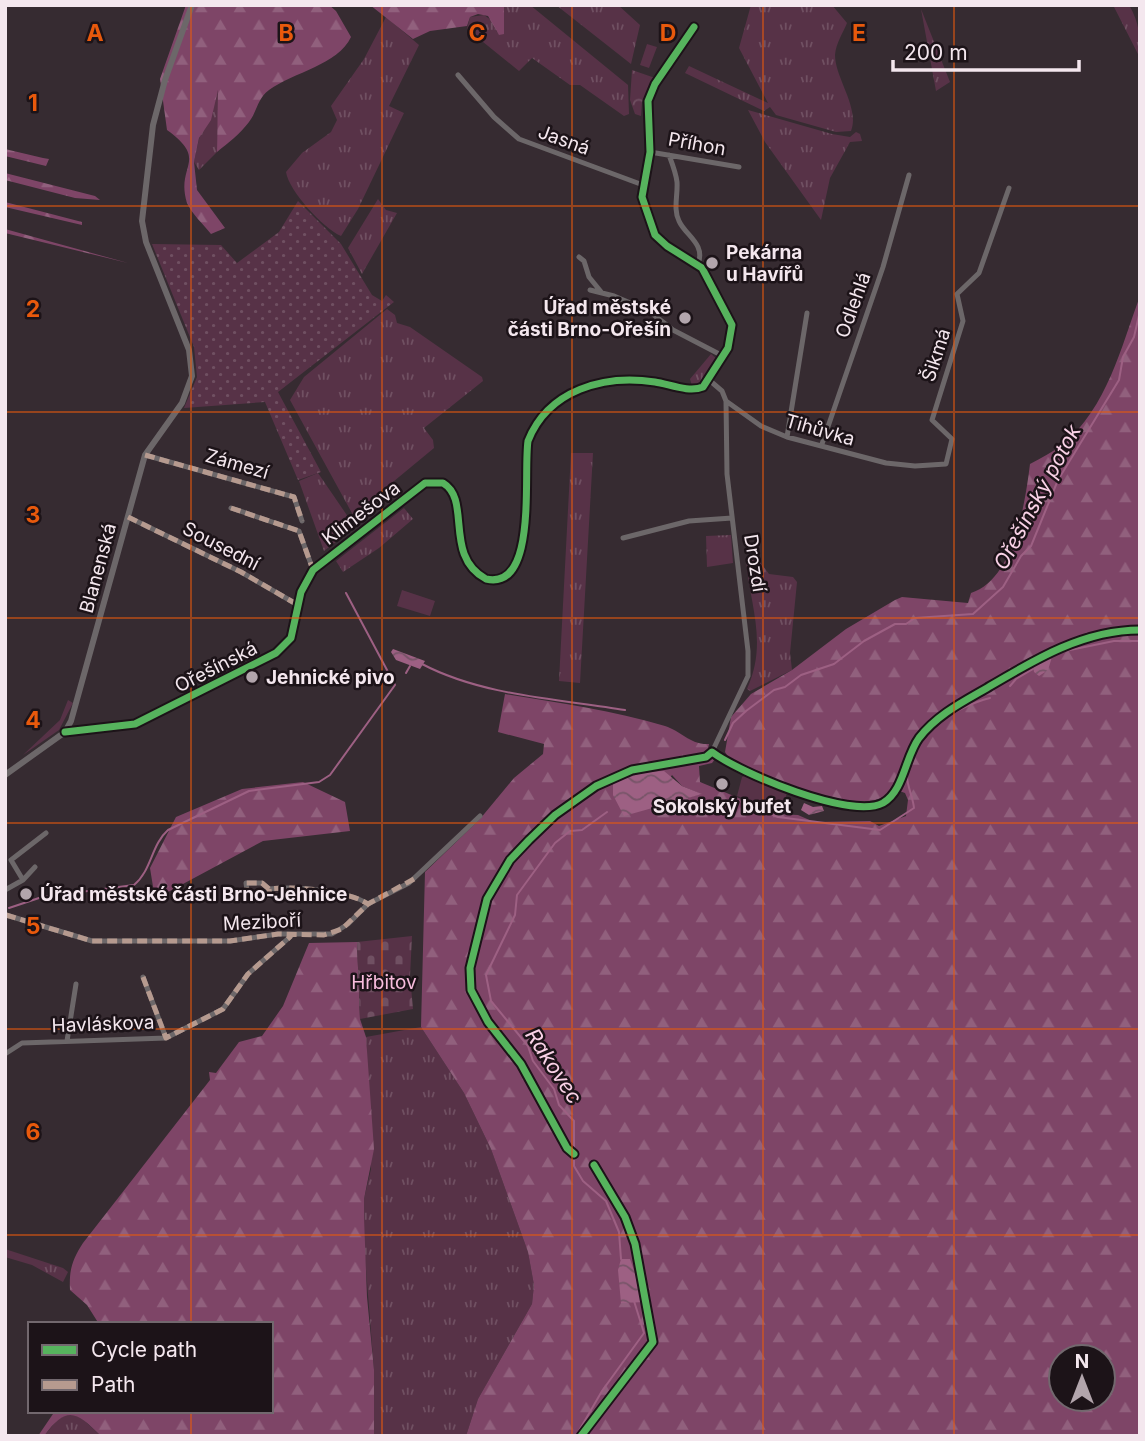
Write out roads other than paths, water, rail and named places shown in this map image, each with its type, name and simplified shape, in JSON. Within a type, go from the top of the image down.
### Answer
[{"type":"street","name":"Blanenská","points":[[65,732],[75,708],[145,455],[182,403],[192,376],[189,351],[146,242],[142,221],[153,125],[165,80],[192,5]]},
{"type":"street","points":[[694,27],[651,92],[647,108],[650,152],[643,185],[643,205],[655,235],[667,246],[698,264],[732,325],[733,332],[723,356],[708,379],[722,391],[726,401]]},
{"type":"street","name":"Jasná","points":[[458,75],[494,117],[519,139],[643,185]]},
{"type":"street","name":"Příhon","points":[[650,152],[739,167]]},
{"type":"street","points":[[670,155],[677,180],[676,214],[682,228],[691,233],[700,254],[698,264]]},
{"type":"street","name":"Odlehlá","points":[[822,444],[883,267],[909,175]]},
{"type":"street","name":"Šikmá","points":[[915,466],[943,466],[949,459],[952,439],[932,420],[964,321],[956,303],[957,294],[979,273],[1009,188]]},
{"type":"street","points":[[579,257],[584,261],[589,277],[602,293]]},
{"type":"street","points":[[590,289],[649,311],[673,330],[723,356]]},
{"type":"street","points":[[787,438],[807,313]]},
{"type":"street","name":"Klimešova","points":[[325,560],[425,483],[437,481],[447,486],[453,494],[459,545],[470,566],[486,579],[508,577],[514,571],[522,552],[528,441],[534,426],[548,409],[566,394],[609,382],[642,381],[695,389],[703,387],[708,379]]},
{"type":"street","name":"Tihůvka","points":[[726,401],[761,426],[787,438],[822,444],[862,458],[915,466]]},
{"type":"street","name":"Drozdí","points":[[712,752],[748,676],[745,604],[727,474],[726,401]]},
{"type":"street","name":"Zámezí","points":[[145,455],[295,497],[302,521]]},
{"type":"street","points":[[231,509],[299,531],[313,570]]},
{"type":"street","name":"Sousední","points":[[128,517],[215,558],[298,605]]},
{"type":"street","points":[[623,538],[690,521],[732,518]]},
{"type":"street","name":"Ořešínská","points":[[65,732],[135,724],[269,657],[292,638],[304,581],[325,560]]},
{"type":"street","points":[[5,775],[65,732]]},
{"type":"street","name":"Meziboří","points":[[5,914],[82,939],[230,941],[278,933],[291,936],[332,934],[342,929],[368,904],[408,883],[480,817]]},
{"type":"street","points":[[23,880],[11,860],[46,833]]},
{"type":"street","points":[[5,890],[23,880],[35,867]]},
{"type":"street","points":[[270,890],[270,896],[248,898],[247,883],[262,883],[270,890],[295,888],[354,897],[368,904]]},
{"type":"street","name":"Havláskova","points":[[5,1054],[22,1042],[166,1038],[223,1009],[248,974],[291,936]]},
{"type":"street","points":[[143,977],[166,1038]]},
{"type":"street","points":[[67,1041],[76,984]]},
{"type":"water","points":[[393,649],[425,661],[420,669],[396,660],[391,652]]},
{"type":"water","points":[[1052,657],[1048,670],[1039,676],[1034,672],[1033,665]]},
{"type":"water","points":[[664,771],[682,786],[702,794],[624,816],[613,795],[613,783],[644,772]]},
{"type":"water","points":[[804,803],[813,807],[822,806],[824,811],[809,815],[801,810]]},
{"type":"water","points":[[621,1259],[630,1259],[645,1302],[621,1303],[618,1270]]},
{"type":"waterway","name":"Ořešínský potok","points":[[725,740],[733,723],[746,711],[774,690],[785,687],[801,675],[834,664],[864,641],[895,624],[906,624],[915,618],[973,614],[1003,587],[1021,556],[1031,546],[1058,480],[1119,380],[1123,357],[1134,337],[1140,311]]},
{"type":"waterway","points":[[9,908],[42,897],[134,885],[145,872],[158,843],[168,830],[249,791],[319,782],[330,775],[395,685],[346,593]]},
{"type":"waterway","name":"Rakovec","points":[[1052,657],[1060,652],[1114,641],[1140,641]]},
{"type":"waterway","points":[[422,664],[446,675],[496,690],[625,710]]},
{"type":"waterway","points":[[406,673],[410,666]]},
{"type":"waterway","name":"Rakovec","points":[[1010,686],[1033,669]]},
{"type":"waterway","name":"Rakovec","points":[[732,798],[778,817],[880,830],[914,808],[907,780],[909,761],[924,736],[949,716],[990,698]]},
{"type":"waterway","name":"Rakovec","points":[[607,812],[582,830],[570,831],[555,843],[517,895],[515,915],[486,975],[491,1001],[528,1046],[533,1061],[554,1089],[559,1105],[574,1121],[574,1166],[583,1181],[606,1201],[619,1232],[621,1259]]},
{"type":"waterway","name":"Rakovec","points":[[576,1436],[602,1391],[644,1333],[634,1301]]},
{"type":"place","name":"Pekárna u Havířů","points":[[712,263]]},
{"type":"place","name":"Úřad městské části Brno-Ořešín","points":[[685,318]]},
{"type":"place","name":"Jehnické pivo","points":[[252,677]]},
{"type":"place","name":"Sokolský bufet","points":[[722,784]]},
{"type":"place","name":"Úřad městské části Brno-Jehnice","points":[[26,894]]},
{"type":"park label","name":"Hřbitov","points":[[384,982]]}]
